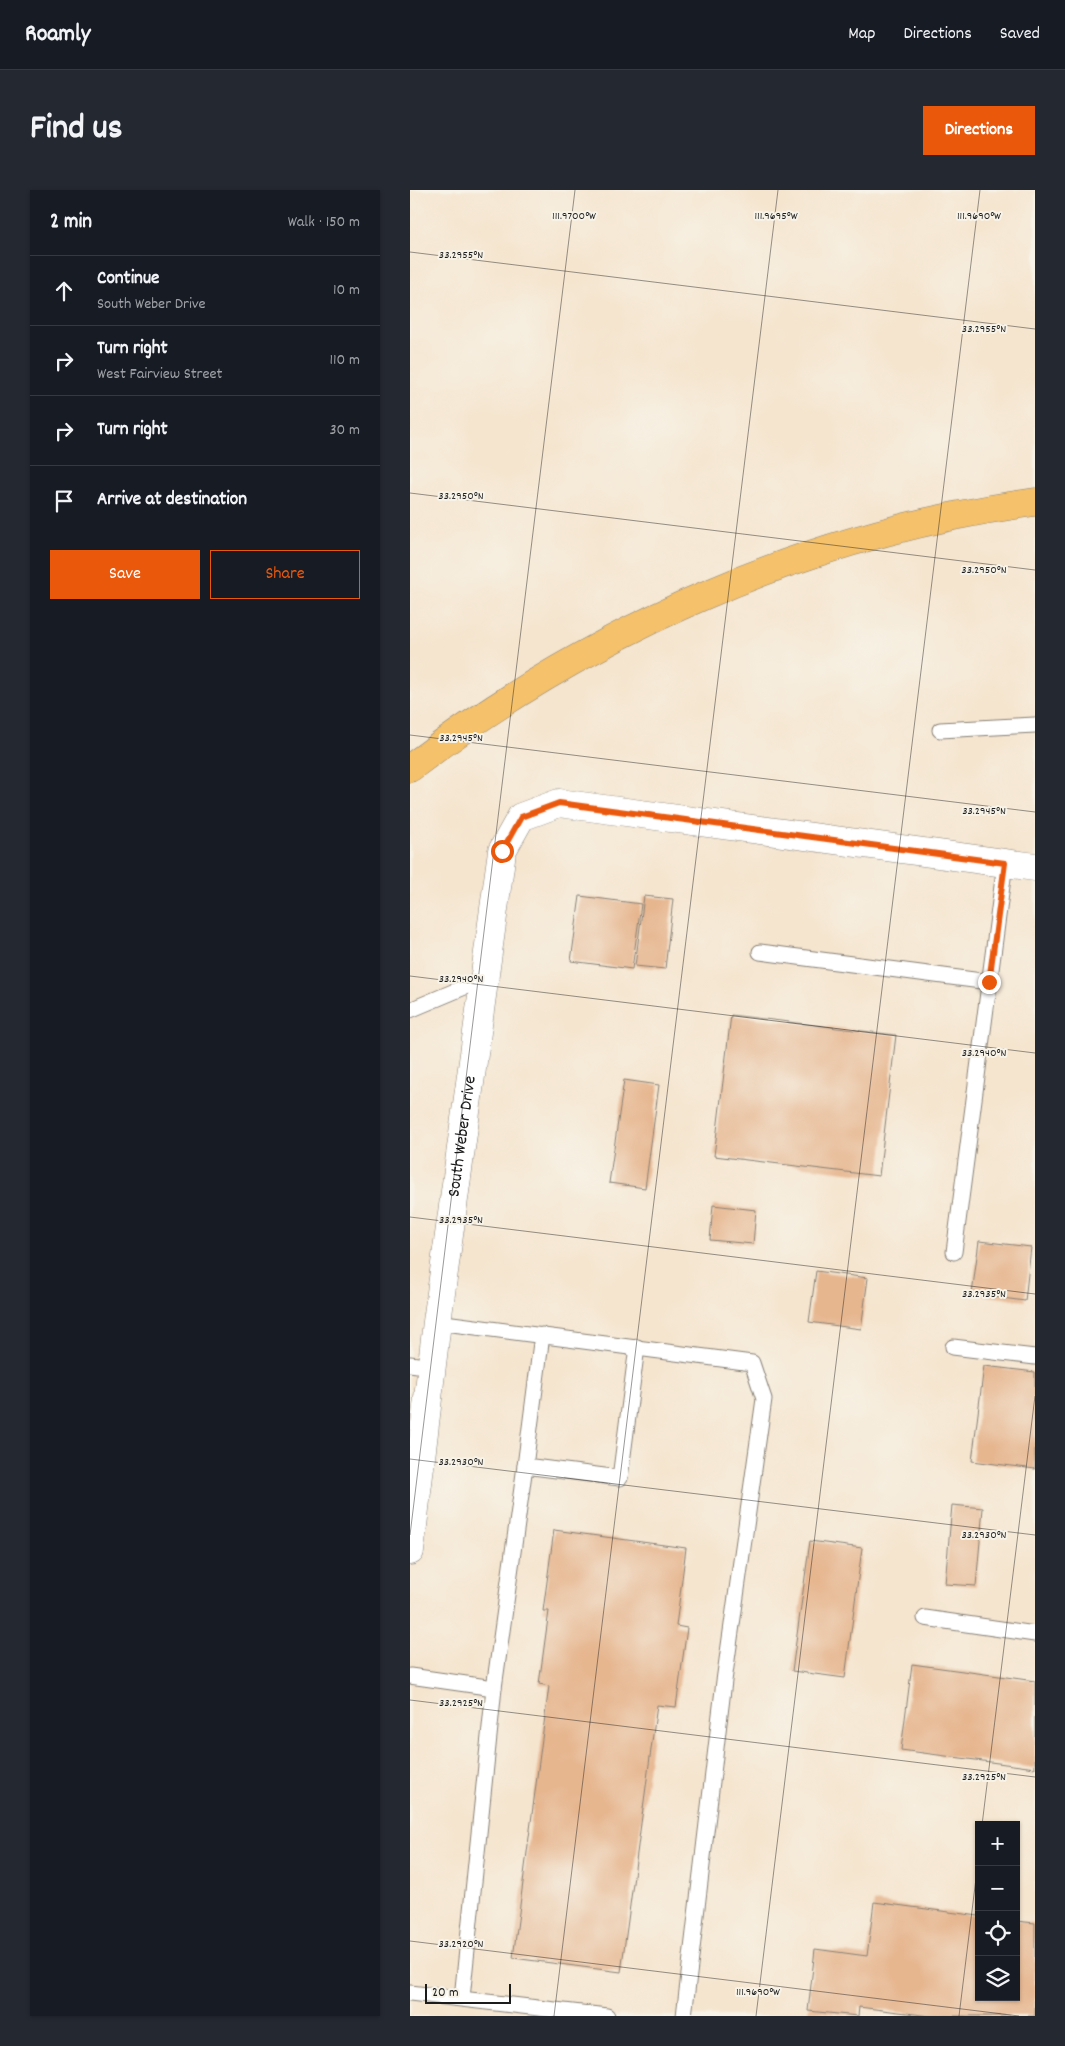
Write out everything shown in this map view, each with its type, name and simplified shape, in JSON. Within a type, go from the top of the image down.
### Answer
[{"type":"highway","points":[[410,768],[499,704],[556,670],[670,610],[725,587],[840,546],[897,530],[1035,502]]},
{"type":"street","name":"South Weber Drive","points":[[410,1551],[422,1365],[437,1322],[486,978],[502,851],[521,817],[559,803],[1005,863]]},
{"type":"street","points":[[1005,863],[1035,867]]},
{"type":"lane","points":[[940,730],[1035,725]]},
{"type":"lane","points":[[954,1252],[1005,863]]},
{"type":"lane","points":[[760,952],[989,982]]},
{"type":"lane","points":[[410,1010],[486,978]]},
{"type":"lane","points":[[437,1322],[752,1363],[764,1399],[724,1681],[684,2016]]},
{"type":"lane","points":[[462,1998],[494,1688],[526,1466],[542,1335]]},
{"type":"lane","points":[[526,1466],[620,1478],[636,1347]]},
{"type":"lane","points":[[953,1347],[1035,1357]]},
{"type":"lane","points":[[925,1618],[1035,1634]]},
{"type":"lane","points":[[410,1676],[494,1688]]},
{"type":"lane","points":[[410,1993],[606,2016]]},
{"type":"building","points":[[580,896],[641,904],[632,969],[571,961]]},
{"type":"building","points":[[644,896],[673,899],[665,969],[635,966]]},
{"type":"building","points":[[731,1015],[896,1035],[879,1176],[714,1156]]},
{"type":"building","points":[[624,1080],[659,1085],[645,1188],[609,1183]]},
{"type":"building","points":[[713,1205],[756,1210],[753,1244],[710,1240]]},
{"type":"building","points":[[979,1241],[1031,1247],[1025,1301],[972,1294]]},
{"type":"building","points":[[816,1271],[868,1278],[861,1329],[809,1322]]},
{"type":"building","points":[[984,1366],[1035,1372],[1035,1469],[972,1461]]},
{"type":"building","points":[[952,1505],[983,1508],[976,1586],[945,1584]]},
{"type":"building","points":[[554,1530],[686,1548],[676,1626],[687,1628],[676,1707],[657,1705],[621,1972],[513,1958],[549,1686],[539,1684],[549,1611],[543,1611]]},
{"type":"building","points":[[810,1541],[862,1548],[845,1678],[792,1671]]},
{"type":"building","points":[[912,1664],[1035,1681],[1035,1768],[901,1750]]},
{"type":"building","points":[[874,1902],[975,1915],[975,2001],[1020,2001],[1020,1921],[1035,1923],[1035,2016],[930,2016],[859,2007],[858,2016],[808,2011],[815,1949],[867,1956]]},
{"type":"route","points":[[502,851],[521,817],[559,803],[1005,863],[989,982]]}]
